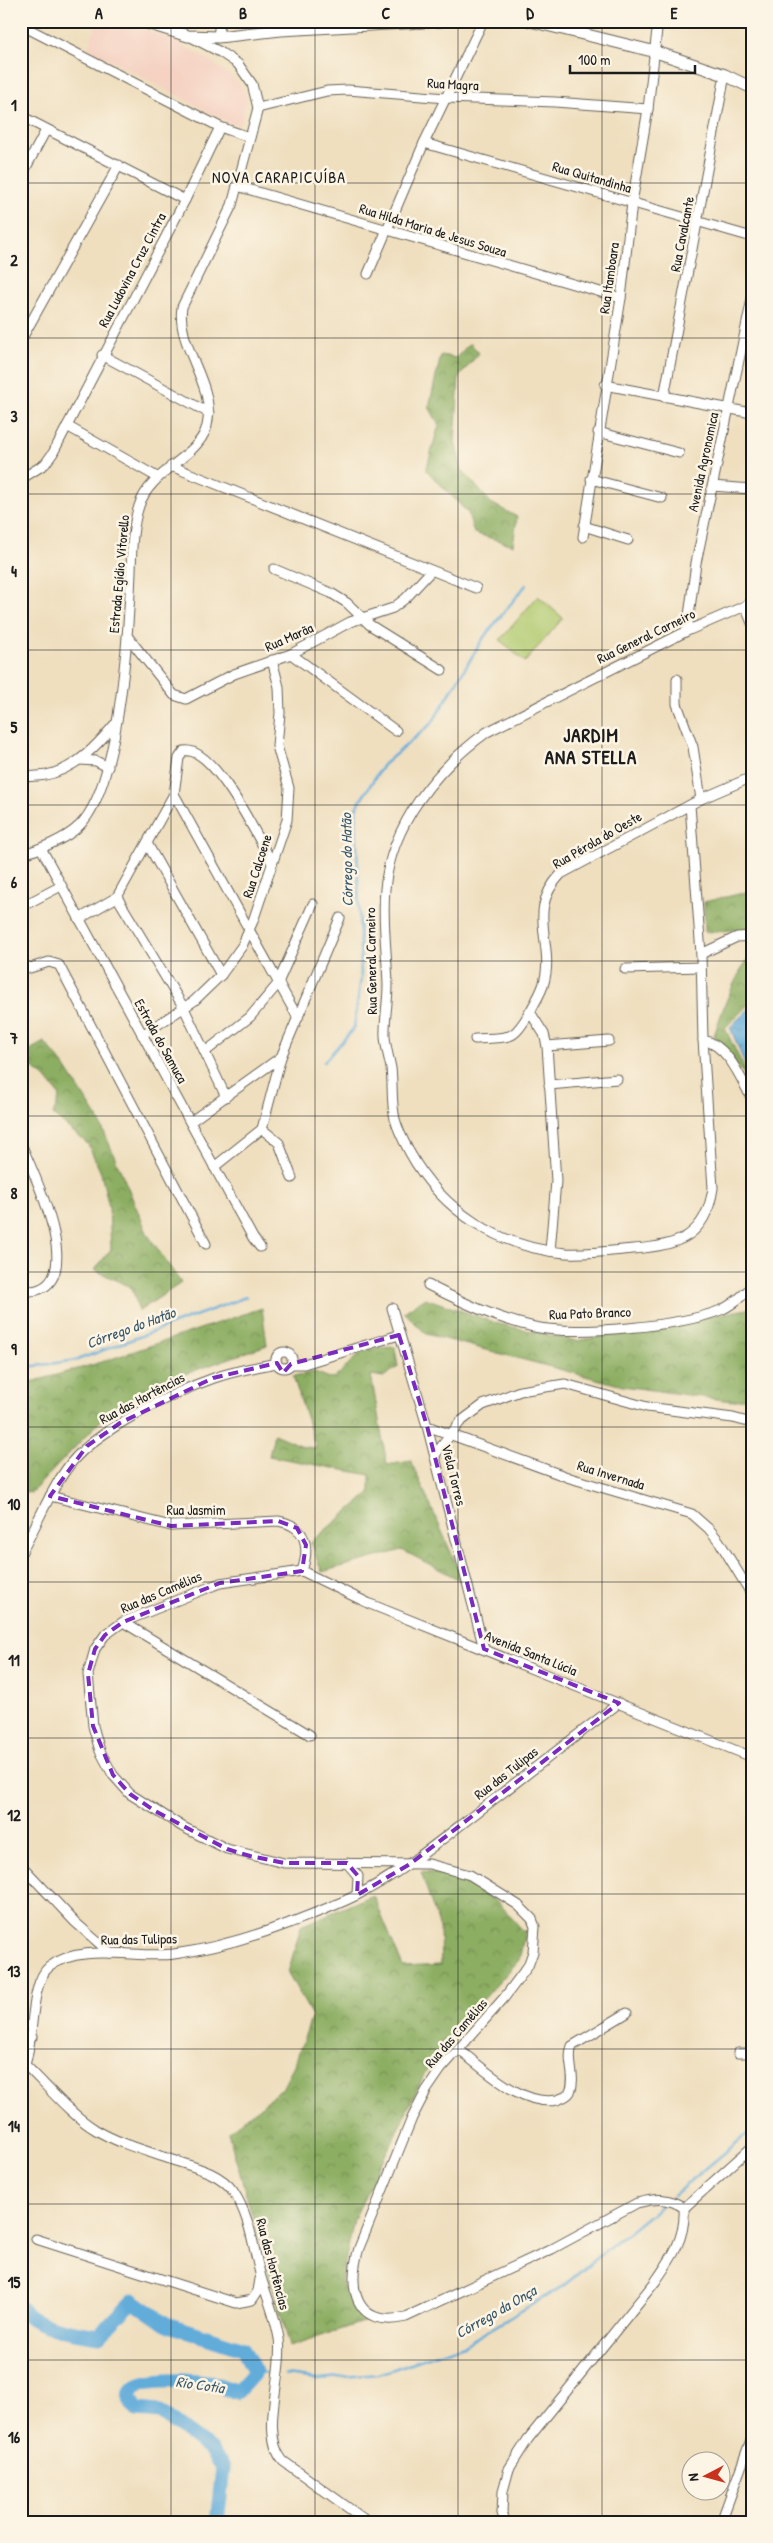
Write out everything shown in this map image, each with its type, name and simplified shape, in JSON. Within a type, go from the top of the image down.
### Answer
[{"type":"main road","points":[[141,21],[166,25],[188,36],[218,37],[281,26],[441,21]]},
{"type":"main road","points":[[530,21],[656,52],[725,75],[752,88]]},
{"type":"street","points":[[218,37],[220,21]]},
{"type":"street","points":[[368,274],[424,143],[483,21]]},
{"type":"street","name":"Rua Itamboara","points":[[583,537],[605,386],[621,298],[632,202],[656,52],[658,21]]},
{"type":"street","points":[[21,25],[220,127],[250,137]]},
{"type":"street","points":[[188,36],[214,48],[238,64],[252,84],[258,108],[232,205],[186,298],[181,314],[209,413]]},
{"type":"street","name":"Rua Cavalcante","points":[[664,397],[725,75]]},
{"type":"street","name":"Rua Magra","points":[[258,108],[334,90],[648,109]]},
{"type":"street","points":[[21,116],[185,200]]},
{"type":"street","name":"Rua Ludovina Cruz Cintra","points":[[21,479],[45,464],[67,426],[102,355],[185,200],[220,127]]},
{"type":"street","points":[[21,177],[46,130]]},
{"type":"street","name":"Rua Quitandinha","points":[[424,143],[699,220],[752,237]]},
{"type":"street","points":[[21,340],[119,165]]},
{"type":"street","name":"Rua Hilda Maria de Jesus Souza","points":[[238,186],[621,298]]},
{"type":"street","name":"Avenida Agronomica","points":[[687,631],[696,563],[752,300]]},
{"type":"street","points":[[102,355],[209,413]]},
{"type":"street","points":[[605,386],[752,413]]},
{"type":"street","name":"Estrada Egídio Vitorello","points":[[21,855],[41,848],[77,828],[84,820],[106,779],[128,636],[135,520],[142,497],[157,477],[194,448],[202,437],[208,423],[209,413]]},
{"type":"street","points":[[67,426],[157,477]]},
{"type":"street","points":[[598,432],[679,453]]},
{"type":"street","points":[[171,466],[476,588]]},
{"type":"street","points":[[591,479],[662,498]]},
{"type":"street","points":[[712,486],[752,489]]},
{"type":"street","points":[[584,526],[628,540]]},
{"type":"street","points":[[274,569],[331,594],[376,629],[442,670]]},
{"type":"street","name":"Rua Marãa","points":[[128,636],[174,695],[183,700],[234,674],[291,654],[362,617],[393,608],[400,604],[431,571]]},
{"type":"street","points":[[748,604],[752,623]]},
{"type":"street","name":"Rua General Carneiro","points":[[690,805],[701,954],[703,1040],[713,1188],[710,1205],[698,1229],[672,1243],[648,1248],[568,1253],[550,1251],[513,1241],[467,1219],[432,1187],[399,1132],[394,1114],[390,1066],[384,1032],[388,986],[384,906],[389,866],[406,820],[432,784],[460,752],[504,721],[687,631],[748,604]]},
{"type":"street","points":[[291,654],[396,731]]},
{"type":"street","name":"Rua Calcoene","points":[[142,1035],[184,1008],[222,975],[249,931],[287,820],[289,788],[277,746],[280,713],[279,687],[272,660]]},
{"type":"street","points":[[677,679],[677,704],[693,748],[701,799]]},
{"type":"street","points":[[21,776],[54,774],[80,760],[115,724]]},
{"type":"street","points":[[79,919],[117,897],[148,845],[174,794],[180,754],[184,751],[191,751],[214,769],[228,787],[272,863]]},
{"type":"street","points":[[80,760],[96,761],[108,767]]},
{"type":"street","name":"Rua Pérola do Oeste","points":[[530,1012],[543,987],[546,966],[542,913],[544,898],[551,884],[561,874],[582,861],[701,799],[752,777]]},
{"type":"street","points":[[174,794],[278,985],[298,1018]]},
{"type":"street","points":[[148,845],[222,975]]},
{"type":"street","name":"Estrada do Samuca","points":[[41,848],[214,1167],[260,1246]]},
{"type":"street","points":[[21,907],[61,886]]},
{"type":"street","points":[[117,897],[184,1008],[226,1097]]},
{"type":"street","points":[[205,1052],[250,1017],[278,985],[313,904]]},
{"type":"street","points":[[214,1167],[262,1129],[281,1057],[340,918]]},
{"type":"street","points":[[701,954],[736,937],[752,936]]},
{"type":"street","points":[[21,963],[30,968],[54,962],[61,969],[206,1244]]},
{"type":"street","points":[[625,969],[701,967]]},
{"type":"street","points":[[475,1039],[514,1034],[530,1012],[544,1034],[547,1046],[556,1181],[550,1251]]},
{"type":"street","points":[[703,1040],[714,1044],[722,1050],[752,1099]]},
{"type":"street","points":[[547,1046],[609,1042]]},
{"type":"street","points":[[190,1122],[281,1057]]},
{"type":"street","points":[[549,1085],[617,1079]]},
{"type":"street","points":[[262,1129],[279,1144],[292,1178]]},
{"type":"street","points":[[21,1144],[52,1224],[57,1260],[54,1279],[45,1288],[31,1292],[21,1287]]},
{"type":"street","name":"Rua Pato Branco","points":[[428,1285],[461,1302],[513,1322],[546,1329],[581,1330],[616,1328],[704,1316],[724,1309],[752,1287]]},
{"type":"street","name":"Viela Torres","points":[[392,1308],[435,1455],[484,1649]]},
{"type":"street","name":"Rua das Hortências","points":[[277,1363],[282,1368],[291,1364],[304,1364],[400,1335]]},
{"type":"street","name":"Rua das Hortências","points":[[277,1363],[278,1355],[285,1352],[291,1357],[291,1364]]},
{"type":"street","name":"Rua das Hortências","points":[[21,1553],[50,1496],[71,1463],[87,1446],[120,1423],[213,1378],[277,1363]]},
{"type":"street","points":[[435,1455],[460,1422],[470,1413],[500,1397],[520,1391],[565,1384],[647,1407],[732,1418],[752,1423]]},
{"type":"street","name":"Rua Invernada","points":[[427,1426],[570,1478],[692,1514],[714,1535],[752,1594]]},
{"type":"street","name":"Rua Jasmim","points":[[50,1496],[171,1526],[288,1522],[298,1528],[306,1545],[306,1558],[302,1571]]},
{"type":"street","name":"Avenida Santa Lúcia","points":[[302,1571],[370,1604],[752,1758]]},
{"type":"street","name":"Rua das Camélias","points":[[302,1571],[220,1583],[123,1622],[105,1635],[95,1649],[88,1674],[89,1702],[100,1751],[113,1775],[130,1794],[183,1827],[227,1849],[284,1863],[410,1864],[448,1867],[470,1875],[518,1905],[532,1919],[535,1927],[533,1952],[528,1966],[459,2050],[440,2069],[412,2118],[359,2248],[353,2270],[354,2288],[360,2304],[375,2318],[390,2321],[406,2317],[552,2249],[637,2203],[651,2199],[665,2199],[675,2202],[684,2208]]},
{"type":"street","points":[[123,1622],[310,1735]]},
{"type":"street","name":"Rua das Tulipas","points":[[23,2062],[32,2037],[39,1982],[44,1972],[64,1957],[110,1953],[151,1956],[198,1950],[285,1924],[357,1895],[410,1864],[619,1703]]},
{"type":"street","points":[[347,1863],[358,1876],[357,1895]]},
{"type":"street","points":[[21,1865],[75,1922],[110,1953]]},
{"type":"street","points":[[459,2050],[512,2088],[528,2097],[554,2100],[564,2098],[571,2090],[570,2054],[572,2046],[628,2013]]},
{"type":"street","points":[[21,2042],[32,2037]]},
{"type":"street","points":[[738,2053],[752,2053]]},
{"type":"street","name":"Rua das Hortências","points":[[23,2062],[61,2100],[96,2130],[126,2145],[208,2172],[221,2179],[232,2190],[241,2205],[250,2228],[260,2275],[279,2339],[279,2361],[272,2435],[274,2449],[282,2461],[368,2522]]},
{"type":"street","points":[[505,2522],[502,2513],[503,2491],[509,2468],[528,2439],[655,2282],[672,2257],[681,2238],[685,2220],[684,2208],[752,2147]]},
{"type":"street","points":[[36,2239],[236,2303],[252,2300],[258,2292],[260,2275]]},
{"type":"street","points":[[721,2522],[752,2437]]},
{"type":"highlighted area","points":[[399,1335],[427,1426],[484,1649],[619,1703],[410,1864],[357,1895],[358,1876],[347,1863],[284,1863],[250,1856],[227,1849],[155,1811],[130,1794],[113,1775],[93,1726],[88,1674],[95,1649],[105,1635],[123,1622],[220,1583],[302,1571],[306,1545],[297,1528],[278,1521],[171,1526],[50,1496],[87,1446],[120,1423],[213,1378],[277,1363],[283,1373],[291,1364]]},
{"type":"shaded area","points":[[98,21],[120,21],[164,36],[208,59],[239,83],[247,98],[240,124],[232,125],[88,48]]},
{"type":"green space","points":[[470,343],[479,353],[459,377],[455,442],[462,470],[491,503],[517,517],[513,545],[474,533],[468,513],[426,470],[439,425],[429,407],[441,355],[456,358]]},
{"type":"green space","points":[[538,596],[563,618],[525,662],[500,640]]},
{"type":"green space","points":[[752,891],[752,929],[705,932],[704,902]]},
{"type":"green space","points":[[752,953],[752,1001],[725,1028],[751,1083],[714,1036],[730,993]]},
{"type":"green space","points":[[44,1042],[63,1064],[99,1120],[148,1235],[181,1283],[139,1311],[132,1288],[95,1270],[111,1249],[109,1207],[101,1173],[88,1144],[53,1115],[60,1096],[45,1077],[21,1059],[21,1055]]},
{"type":"green space","points":[[425,1298],[499,1324],[577,1341],[752,1308],[752,1397],[731,1401],[623,1386],[426,1334],[404,1312]]},
{"type":"green space","points":[[262,1308],[267,1345],[182,1375],[109,1412],[31,1493],[21,1491],[21,1385],[102,1362]]},
{"type":"green space","points":[[395,1347],[398,1367],[383,1377],[371,1375],[387,1465],[411,1461],[464,1582],[402,1550],[322,1572],[311,1542],[370,1493],[370,1475],[269,1456],[274,1434],[304,1447],[316,1448],[293,1376],[315,1372],[332,1379],[364,1351]]},
{"type":"green space","points":[[421,1872],[450,1874],[498,1902],[525,1933],[519,1960],[435,2053],[354,2219],[341,2282],[366,2321],[290,2346],[228,2132],[282,2089],[295,2063],[312,2016],[288,1973],[301,1926],[373,1895],[403,1967],[441,1965],[440,1929]]},
{"type":"water","points":[[751,1007],[752,1074],[746,1067],[730,1027]]},
{"type":"waterway","name":"Córrego do Hatão","points":[[324,1062],[354,1028],[361,978],[356,808],[383,765],[432,723],[484,637],[526,585]]},
{"type":"waterway","name":"Córrego do Hatão","points":[[21,1368],[77,1360],[246,1297]]},
{"type":"waterway","name":"Córrego da Onça","points":[[674,2195],[752,2130]]},
{"type":"waterway","name":"Córrego da Onça","points":[[285,2375],[318,2379],[379,2374],[464,2345],[563,2286],[662,2205]]},
{"type":"waterway","name":"Rio Cotia","points":[[21,2308],[26,2315],[56,2328],[99,2336],[133,2301],[166,2324],[243,2349],[255,2372],[237,2392],[209,2383],[158,2381],[143,2384],[133,2389],[130,2398],[137,2410],[160,2412],[211,2450],[223,2468],[217,2522]]},
{"type":"waterway","name":"Córrego da Onça","points":[[255,2372],[270,2374]]},
{"type":"district","name":"NOVA CARAPICUÍBA","points":[[279,177]]},
{"type":"district","name":"JARDIM ANA STELLA","points":[[591,746]]}]
